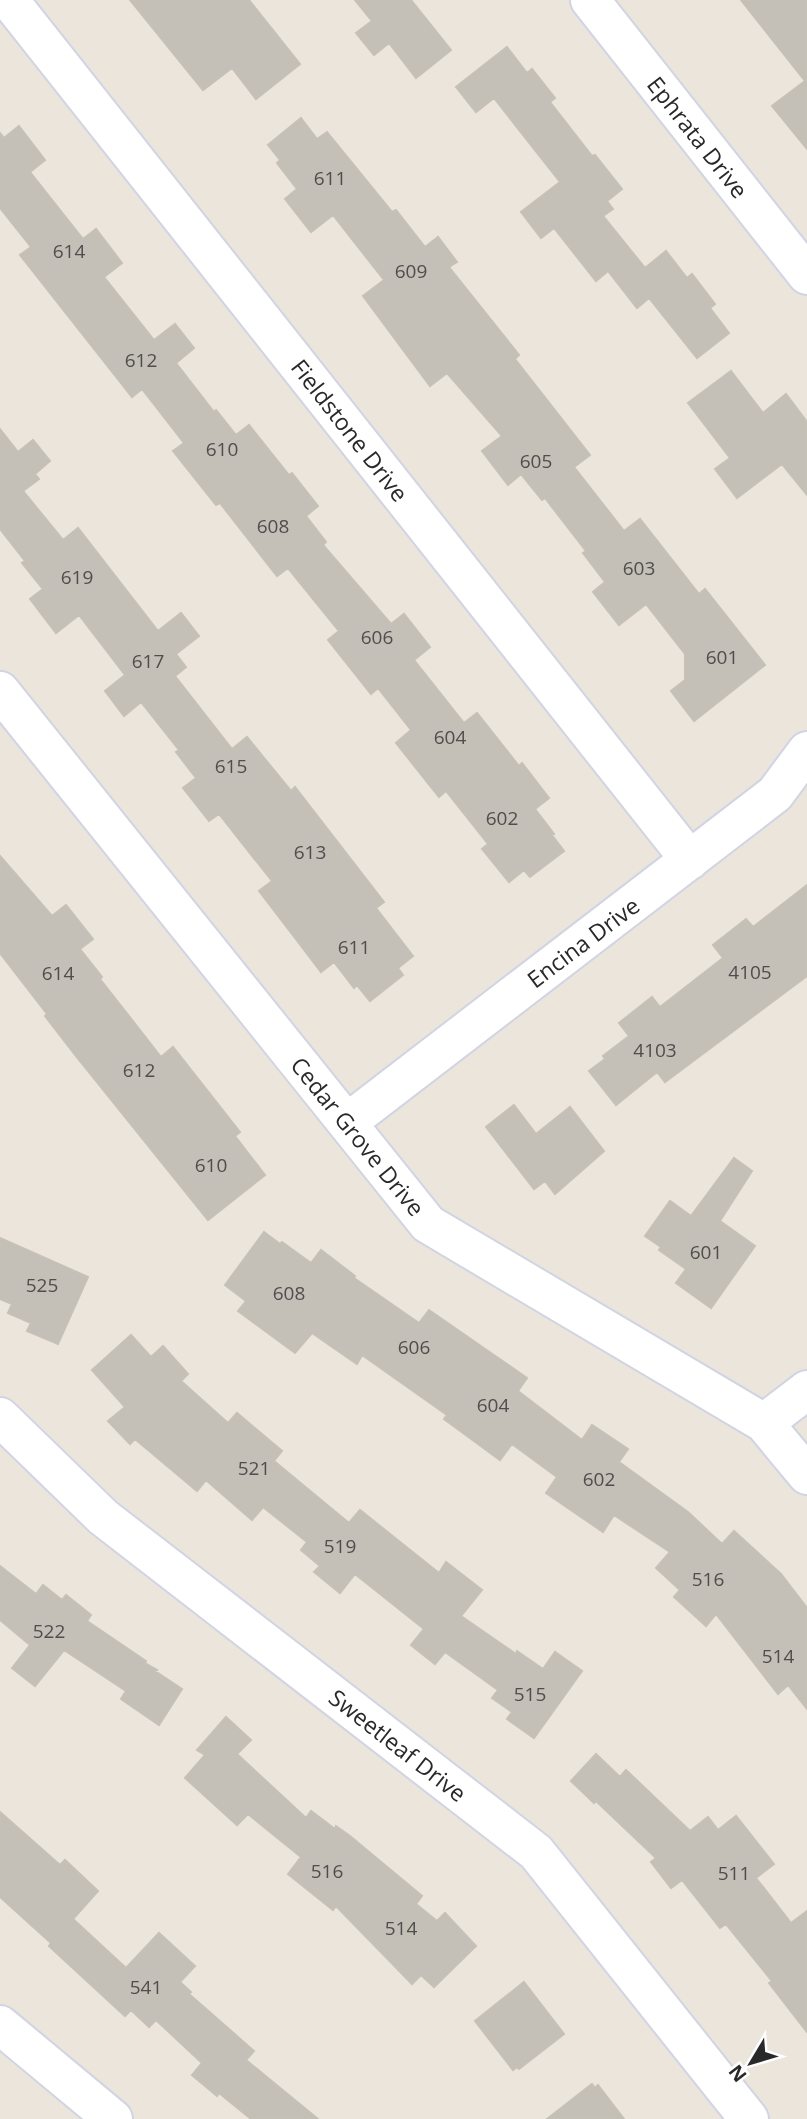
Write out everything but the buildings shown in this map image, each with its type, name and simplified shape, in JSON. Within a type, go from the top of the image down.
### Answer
[{"type":"street","name":"Fieldstone Drive","points":[[9,0],[690,860]]},
{"type":"street","name":"Ephrata Drive","points":[[590,0],[807,275]]},
{"type":"street","name":"Cedar Grove Drive","points":[[0,691],[428,1224],[765,1423],[807,1475]]},
{"type":"street","name":"Encina Drive","points":[[348,1122],[775,794],[807,751]]},
{"type":"street","points":[[765,1423],[807,1390]]},
{"type":"street","name":"Sweetleaf Drive","points":[[0,1417],[103,1517],[536,1852],[749,2119]]},
{"type":"street","points":[[0,2025],[113,2119]]}]
